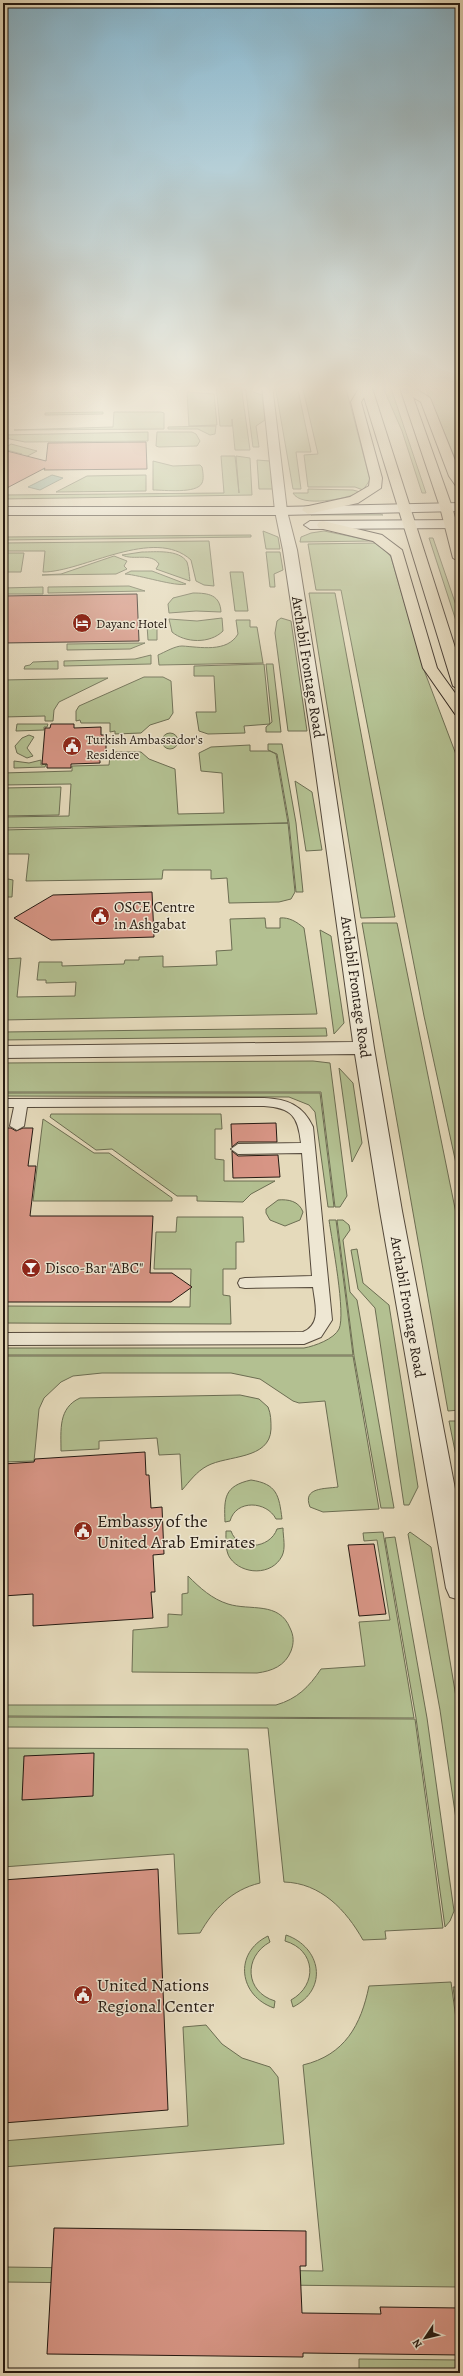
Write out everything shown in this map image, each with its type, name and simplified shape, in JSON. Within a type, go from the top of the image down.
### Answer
[{"type":"main road","points":[[308,510],[354,500],[361,496]]},
{"type":"main road","points":[[400,496],[460,686]]},
{"type":"main road","points":[[442,496],[455,524],[460,558]]},
{"type":"main road","points":[[322,525],[377,538],[397,553],[430,668],[460,711]]},
{"type":"street","name":"Archabil Frontage Road","points":[[277,496],[279,520],[320,737],[364,1048],[391,1211],[460,1588]]},
{"type":"street","points":[[279,520],[308,510],[460,507]]},
{"type":"street","points":[[3,512],[279,520],[322,525],[455,524]]},
{"type":"street","points":[[3,1052],[364,1048]]},
{"type":"lane","points":[[3,1103],[282,1103],[295,1109],[302,1117],[306,1127],[324,1320],[316,1333],[304,1338],[3,1339]]},
{"type":"lane","points":[[17,1126],[21,1103]]},
{"type":"lane","points":[[238,1149],[308,1148]]},
{"type":"lane","points":[[245,1283],[321,1281]]},
{"type":"shaded area","points":[[3,496],[197,496],[3,499]]},
{"type":"shaded area","points":[[296,496],[350,496],[325,501],[305,500]]},
{"type":"shaded area","points":[[380,514],[383,515],[311,515]]},
{"type":"shaded area","points":[[263,531],[278,537],[280,549],[266,549]]},
{"type":"shaded area","points":[[324,531],[373,541],[300,542],[301,537],[311,533]]},
{"type":"shaded area","points":[[251,535],[251,537],[3,540],[3,537]]},
{"type":"shaded area","points":[[429,538],[433,538],[460,617],[460,633]]},
{"type":"shaded area","points":[[209,541],[214,586],[204,585],[196,581],[191,560],[176,551],[158,548],[138,549],[118,553],[59,570],[43,572],[45,551],[3,551],[3,543]]},
{"type":"shaded area","points":[[379,543],[391,557],[424,670],[460,765],[460,1182],[424,1016],[341,590],[316,590],[308,544]]},
{"type":"shaded area","points":[[142,552],[173,553],[183,558],[187,562],[190,581],[156,569],[159,564],[152,558],[127,557],[122,555]]},
{"type":"shaded area","points":[[266,552],[280,552],[283,570],[274,574],[275,587],[270,587]]},
{"type":"shaded area","points":[[3,553],[24,553],[21,572],[3,572]]},
{"type":"shaded area","points":[[114,556],[127,561],[124,566],[127,569],[116,574],[42,575],[61,574]]},
{"type":"shaded area","points":[[131,571],[152,571],[186,584],[174,584],[125,574]]},
{"type":"shaded area","points":[[230,572],[243,572],[248,611],[235,611]]},
{"type":"shaded area","points":[[129,586],[145,591],[48,593],[48,587]]},
{"type":"shaded area","points":[[43,587],[43,594],[3,594],[3,588]]},
{"type":"shaded area","points":[[193,593],[213,596],[220,606],[221,612],[196,611],[169,613],[168,604],[173,598]]},
{"type":"shaded area","points":[[309,593],[335,593],[395,917],[361,918]]},
{"type":"shaded area","points":[[222,618],[223,631],[218,635],[205,640],[190,640],[177,636],[172,632],[169,619],[197,621]]},
{"type":"shaded area","points":[[281,618],[291,621],[307,731],[288,731],[275,633],[277,621]]},
{"type":"shaded area","points":[[236,620],[250,620],[250,627],[257,627],[263,663],[159,665],[158,655],[176,647],[213,648],[227,644],[238,634]]},
{"type":"shaded area","points":[[147,625],[157,625],[157,640],[148,640]]},
{"type":"shaded area","points":[[145,643],[130,649],[67,650],[67,644]]},
{"type":"shaded area","points":[[151,655],[151,664],[64,666],[64,661],[135,659]]},
{"type":"shaded area","points":[[58,661],[58,669],[24,669],[25,666],[30,665],[33,662]]},
{"type":"shaded area","points":[[264,664],[270,724],[244,726],[245,733],[208,734],[199,731],[196,712],[216,712],[214,676],[194,676],[194,666]]},
{"type":"shaded area","points":[[266,664],[273,664],[281,732],[266,732],[266,727],[272,722]]},
{"type":"shaded area","points":[[144,677],[163,677],[171,681],[173,713],[169,719],[150,725],[141,733],[115,734],[115,731],[110,732],[110,723],[81,723],[80,720],[76,721],[76,711],[79,706]]},
{"type":"shaded area","points":[[108,678],[59,702],[54,710],[53,721],[45,721],[45,716],[3,717],[3,680]]},
{"type":"shaded area","points":[[17,724],[48,724],[47,727],[44,727],[44,730],[16,731]]},
{"type":"shaded area","points":[[170,733],[176,735],[178,741],[176,747],[170,749],[164,747],[162,741],[164,735]]},
{"type":"shaded area","points":[[29,735],[34,737],[27,748],[33,756],[27,758],[17,753],[15,746],[22,738]]},
{"type":"shaded area","points":[[268,744],[282,744],[296,823],[303,892],[296,892],[289,823],[277,754],[268,750]]},
{"type":"shaded area","points":[[250,745],[250,751],[270,751],[276,754],[288,823],[3,828],[3,817],[69,816],[71,784],[3,785],[3,773],[72,771],[72,766],[109,765],[110,756],[115,756],[115,752],[141,752],[149,759],[175,769],[178,814],[224,813],[222,773],[201,771],[199,753],[211,747]]},
{"type":"shaded area","points":[[41,760],[41,765],[46,764],[45,767],[14,768],[14,761],[29,763]]},
{"type":"shaded area","points":[[295,781],[312,792],[322,850],[306,851]]},
{"type":"shaded area","points":[[61,787],[59,815],[3,816],[3,788]]},
{"type":"shaded area","points":[[288,823],[295,892],[291,899],[279,902],[229,903],[227,878],[211,879],[211,870],[163,870],[162,879],[26,881],[29,854],[3,854],[3,830]]},
{"type":"shaded area","points":[[3,878],[13,880],[12,897],[3,897]]},
{"type":"shaded area","points":[[265,918],[266,928],[280,928],[280,918],[287,918],[293,920],[304,928],[317,1014],[3,1020],[3,959],[21,958],[17,997],[75,996],[76,982],[46,983],[46,980],[37,980],[39,962],[62,962],[62,966],[124,964],[125,960],[139,960],[139,957],[163,956],[163,967],[217,965],[216,951],[232,950],[230,919]]},
{"type":"shaded area","points":[[362,923],[397,923],[460,1233],[460,1410],[448,1411]]},
{"type":"shaded area","points":[[320,930],[331,936],[344,1023],[334,1034]]},
{"type":"shaded area","points":[[326,1028],[327,1036],[3,1040],[3,1032]]},
{"type":"shaded area","points":[[313,1061],[330,1063],[347,1196],[340,1207],[335,1207],[321,1092],[3,1092],[3,1063]]},
{"type":"shaded area","points":[[339,1068],[353,1083],[362,1143],[352,1162]]},
{"type":"shaded area","points":[[3,1093],[320,1093],[334,1207],[328,1207],[315,1112],[309,1105],[289,1097],[3,1096]]},
{"type":"shaded area","points":[[51,1114],[221,1114],[222,1129],[215,1129],[215,1159],[224,1160],[224,1181],[275,1181],[251,1194],[243,1202],[197,1201],[197,1196],[177,1196],[112,1149],[96,1150],[50,1117]]},
{"type":"shaded area","points":[[43,1119],[94,1153],[109,1153],[172,1198],[172,1201],[33,1201]]},
{"type":"shaded area","points":[[278,1200],[289,1200],[299,1205],[303,1212],[300,1220],[285,1226],[270,1220],[266,1213],[266,1209]]},
{"type":"shaded area","points":[[177,1217],[243,1217],[244,1242],[236,1242],[236,1269],[223,1269],[223,1295],[230,1296],[231,1324],[3,1323],[3,1306],[190,1307],[191,1269],[154,1269],[156,1232],[176,1232]]},
{"type":"shaded area","points":[[329,1220],[336,1220],[353,1355],[3,1355],[3,1348],[304,1348],[319,1344],[337,1333],[341,1321],[340,1293]]},
{"type":"shaded area","points":[[337,1220],[343,1220],[349,1225],[350,1230],[343,1240],[350,1292],[357,1300],[394,1508],[381,1508],[354,1356]]},
{"type":"shaded area","points":[[357,1249],[363,1283],[389,1305],[418,1487],[409,1505],[404,1505],[375,1308],[358,1289],[351,1250]]},
{"type":"shaded area","points":[[3,1356],[353,1356],[379,1509],[323,1512],[310,1507],[308,1500],[312,1492],[321,1489],[338,1487],[325,1401],[299,1403],[293,1401],[260,1379],[231,1373],[102,1373],[73,1376],[61,1382],[44,1398],[39,1409],[34,1461],[3,1462]]},
{"type":"shaded area","points":[[240,1395],[259,1399],[268,1407],[271,1423],[269,1439],[256,1451],[203,1468],[182,1490],[180,1454],[159,1455],[157,1438],[99,1441],[99,1449],[61,1451],[61,1428],[64,1414],[73,1402],[80,1398]]},
{"type":"shaded area","points":[[449,1421],[460,1421],[460,1476]]},
{"type":"shaded area","points":[[251,1480],[266,1484],[275,1492],[280,1503],[282,1519],[276,1519],[272,1513],[266,1509],[252,1505],[238,1509],[233,1514],[230,1521],[225,1522],[225,1506],[228,1494],[235,1486]]},
{"type":"shaded area","points":[[283,1528],[283,1553],[277,1563],[271,1567],[257,1571],[249,1570],[235,1564],[228,1555],[226,1531],[231,1531],[235,1538],[240,1542],[247,1545],[254,1545],[268,1541],[277,1529]]},
{"type":"shaded area","points":[[383,1532],[414,1718],[3,1716],[3,1705],[276,1705],[302,1692],[321,1669],[365,1666],[359,1622],[390,1620],[377,1540],[364,1541],[363,1533]]},
{"type":"shaded area","points":[[410,1532],[431,1547],[460,1721],[460,1819],[456,1819],[440,1710],[408,1534]]},
{"type":"shaded area","points":[[395,1537],[427,1718],[454,1911],[450,1921],[445,1927],[416,1718],[385,1538]]},
{"type":"shaded area","points":[[188,1576],[206,1593],[222,1602],[237,1606],[263,1608],[279,1614],[290,1628],[293,1637],[292,1648],[282,1664],[268,1671],[257,1673],[132,1672],[133,1630],[168,1627],[168,1614],[182,1615],[182,1594],[188,1593]]},
{"type":"shaded area","points":[[3,1717],[415,1719],[443,1928],[385,1931],[386,1939],[363,1940],[349,1918],[331,1900],[310,1887],[284,1882],[268,1728],[3,1727]]},
{"type":"shaded area","points":[[3,1748],[248,1749],[260,1883],[240,1890],[224,1902],[217,1908],[200,1933],[178,1934],[174,1854],[3,1867]]},
{"type":"shaded area","points":[[286,1935],[298,1941],[307,1949],[313,1958],[316,1969],[316,1979],[312,1990],[304,1999],[293,2007],[291,2000],[300,1994],[306,1986],[310,1968],[308,1960],[303,1952],[285,1941]]},
{"type":"shaded area","points":[[268,1936],[270,1942],[261,1948],[255,1956],[251,1974],[253,1982],[258,1990],[265,1996],[275,2001],[274,2008],[262,2002],[253,1994],[247,1984],[245,1974],[245,1963],[249,1953],[257,1943]]},
{"type":"shaded area","points":[[451,1982],[460,2048],[460,2287],[3,2282],[3,2267],[323,2271],[303,2065],[330,2054],[349,2036],[361,2013],[369,1986]]},
{"type":"shaded area","points":[[453,1987],[460,1987],[460,2041]]},
{"type":"shaded area","points":[[206,2025],[222,2044],[242,2058],[270,2067],[278,2077],[284,2144],[3,2167],[3,2141],[188,2126],[183,2027]]},
{"type":"shaded area","points":[[359,2359],[460,2360],[460,2373],[359,2373]]},
{"type":"building","name":"Dayanc Hotel","points":[[137,594],[139,641],[3,643],[3,596]]},
{"type":"building","name":"Turkish Ambassador's Residence","points":[[51,724],[74,724],[74,728],[101,727],[101,735],[106,735],[106,755],[100,755],[100,763],[71,764],[71,768],[47,768],[47,764],[42,764],[45,728],[50,728]]},
{"type":"building","name":"OSCE Centre in Ashgabat","points":[[152,892],[154,937],[51,940],[14,918],[53,895]]},
{"type":"building","points":[[276,1123],[277,1142],[238,1142],[232,1147],[231,1124]]},
{"type":"building","points":[[3,1128],[11,1128],[16,1131],[23,1128],[33,1128],[28,1166],[36,1166],[30,1216],[153,1216],[150,1273],[172,1273],[192,1287],[171,1302],[3,1302]]},
{"type":"building","points":[[232,1151],[238,1156],[278,1155],[280,1177],[233,1178]]},
{"type":"building","name":"Embassy of the United Arab Emirates","points":[[145,1452],[146,1475],[149,1475],[151,1508],[162,1507],[164,1554],[153,1555],[155,1592],[151,1592],[153,1618],[33,1626],[33,1594],[3,1596],[3,1464],[34,1462],[35,1459]]},
{"type":"building","points":[[374,1544],[386,1614],[359,1616],[348,1545]]},
{"type":"building","points":[[94,1753],[93,1796],[22,1800],[24,1756]]},
{"type":"building","name":"United Nations Regional Center","points":[[158,1869],[168,2110],[3,2123],[3,1880]]},
{"type":"building","points":[[54,2228],[306,2231],[306,2266],[300,2266],[302,2313],[381,2314],[380,2307],[460,2308],[460,2355],[303,2353],[303,2357],[47,2354]]},
{"type":"place","name":"Dayanc Hotel","points":[[82,623]]},
{"type":"place","name":"Turkish Ambassador's Residence","points":[[72,746]]},
{"type":"place","name":"OSCE Centre in Ashgabat","points":[[100,916]]},
{"type":"place","name":"Disco-Bar \"ABC\"","points":[[31,1268]]},
{"type":"place","name":"Embassy of the United Arab Emirates","points":[[83,1531]]},
{"type":"place","name":"United Nations Regional Center","points":[[83,1995]]}]
